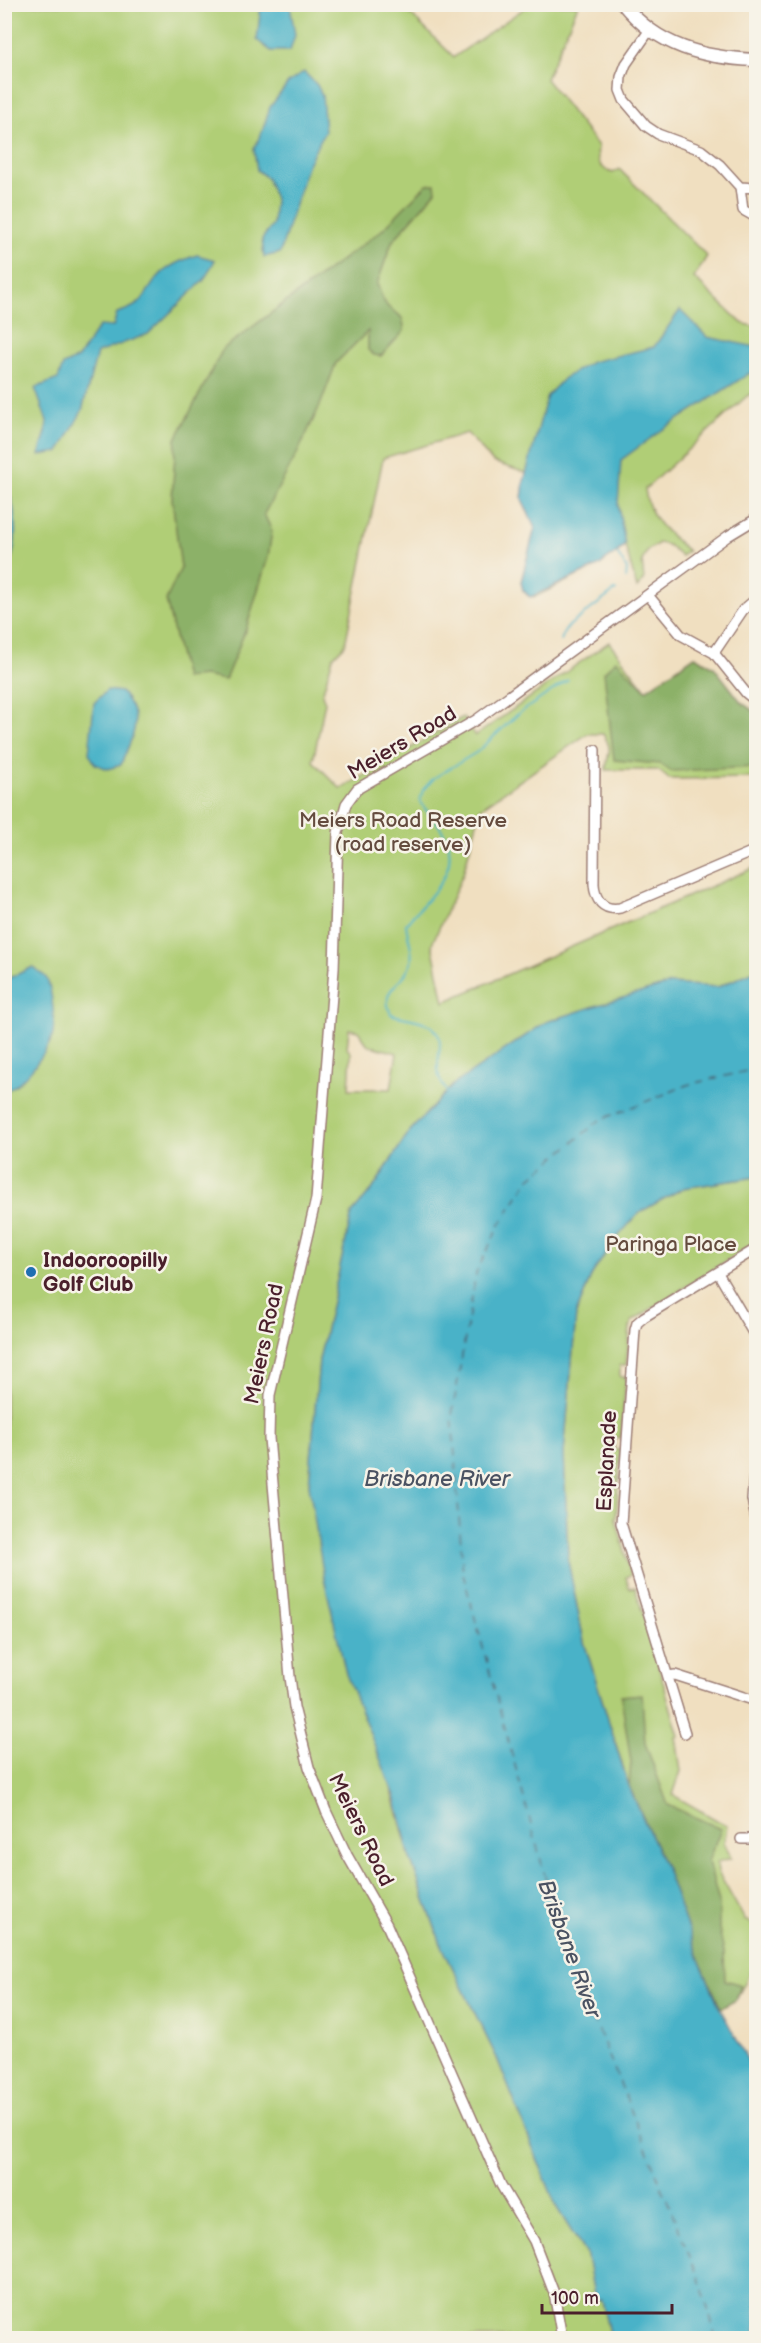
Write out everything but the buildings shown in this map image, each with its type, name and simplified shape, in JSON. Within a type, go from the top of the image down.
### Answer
[{"type":"street","points":[[624,4],[649,31],[670,43],[724,59],[756,60]]},
{"type":"street","points":[[649,31],[626,64],[621,77],[620,90],[624,100],[646,126],[658,134],[707,154],[740,187],[743,210],[752,215],[756,212]]},
{"type":"street","points":[[740,187],[756,188]]},
{"type":"street","name":"Meiers Road","points":[[562,2338],[554,2294],[534,2241],[501,2186],[387,1925],[346,1855],[309,1767],[294,1707],[290,1677],[268,1420],[270,1395],[316,1199],[334,969],[338,833],[346,804],[357,789],[476,720],[728,536],[756,519]]},
{"type":"street","points":[[648,595],[681,635],[714,652],[746,693],[756,702]]},
{"type":"street","points":[[714,652],[742,610],[756,599]]},
{"type":"street","points":[[595,750],[594,884],[595,895],[602,904],[611,908],[620,908],[756,850]]},
{"type":"street","name":"Esplanade","points":[[685,1733],[621,1523],[634,1340],[637,1323],[644,1317],[756,1249]]},
{"type":"street","points":[[717,1273],[756,1338]]},
{"type":"street","points":[[756,1451],[752,1499],[756,1519]]},
{"type":"street","points":[[668,1676],[675,1675],[756,1701]]},
{"type":"street","points":[[741,1839],[756,1839]]},
{"type":"green space","name":"Meiers Road Reserve (road reserve)","points":[[5,5],[407,5],[406,10],[454,57],[529,5],[578,5],[546,79],[598,146],[598,160],[604,169],[613,173],[619,169],[707,256],[694,278],[742,323],[756,327],[756,391],[747,396],[645,489],[654,517],[688,551],[681,556],[668,545],[659,543],[648,550],[642,561],[644,580],[637,588],[625,545],[600,565],[535,597],[527,595],[521,582],[535,528],[522,499],[526,473],[493,462],[467,433],[383,458],[345,645],[333,657],[322,695],[325,702],[313,761],[341,789],[463,717],[475,736],[609,642],[646,690],[695,656],[714,667],[741,702],[756,713],[756,778],[669,779],[658,770],[606,770],[609,748],[603,734],[587,734],[481,808],[463,874],[432,944],[444,1002],[756,867],[756,970],[718,987],[670,984],[546,1022],[453,1085],[409,1132],[372,1190],[352,1213],[319,1360],[309,1485],[410,1858],[441,1944],[497,2058],[557,2208],[587,2256],[595,2300],[602,2300],[610,2338],[5,2338]],"holes":[[[349,1029],[358,1031],[368,1045],[397,1053],[391,1089],[349,1089],[351,1053],[347,1048]]]},
{"type":"green space","points":[[427,184],[435,184],[436,191],[392,242],[377,284],[386,305],[402,318],[404,331],[381,356],[374,355],[368,350],[368,331],[336,363],[321,403],[297,454],[264,514],[272,531],[268,557],[246,629],[225,680],[204,676],[185,678],[166,600],[181,568],[172,499],[176,439],[223,349],[382,230]]},
{"type":"green space","points":[[695,656],[714,667],[741,702],[756,713],[756,767],[671,771],[660,764],[614,760],[604,672],[616,660],[646,690]]},
{"type":"green space","name":"Paringa Place","points":[[756,1177],[756,1242],[632,1321],[626,1365],[620,1365],[620,1377],[626,1377],[621,1438],[615,1437],[614,1450],[620,1450],[616,1519],[631,1575],[626,1577],[629,1588],[635,1587],[679,1736],[676,1737],[681,1771],[673,1795],[727,1826],[724,1842],[731,1858],[717,1862],[718,1872],[745,1920],[756,1926],[756,1961],[736,2000],[721,2008],[629,1786],[584,1642],[568,1561],[564,1453],[576,1314],[592,1274],[614,1240],[640,1212],[683,1188]]},
{"type":"green space","points":[[642,1694],[645,1743],[668,1805],[721,1829],[708,1861],[719,1902],[719,1929],[724,1952],[725,1980],[741,1985],[736,2000],[721,2008],[699,1960],[666,1869],[629,1786],[631,1762],[621,1696]]},
{"type":"water","points":[[261,5],[290,5],[295,35],[290,51],[271,51],[257,40]]},
{"type":"water","points":[[304,72],[317,85],[322,95],[325,131],[307,166],[280,253],[264,257],[262,239],[273,224],[275,199],[267,178],[257,170],[254,149],[270,107],[288,83]]},
{"type":"water","points":[[197,255],[215,260],[204,280],[148,334],[97,353],[82,411],[59,452],[39,455],[47,421],[35,388],[58,379],[63,365],[78,358],[99,326],[113,327],[117,313],[139,303],[163,272],[176,263]]},
{"type":"water","points":[[680,310],[707,337],[756,347],[756,369],[662,430],[621,460],[618,505],[625,544],[600,565],[530,597],[523,590],[521,582],[535,528],[522,499],[524,481],[547,396],[564,378],[591,362],[654,347]]},
{"type":"water","points":[[7,488],[15,518],[15,542],[10,562],[5,569],[4,489]]},
{"type":"water","points":[[107,690],[121,692],[129,702],[135,719],[132,736],[121,765],[108,769],[95,764],[89,753],[94,703]]},
{"type":"water","points":[[33,967],[46,977],[49,985],[53,1009],[53,1034],[38,1062],[18,1083],[5,1091],[4,1008],[9,1000],[7,979]]},
{"type":"water","name":"Brisbane River","points":[[756,970],[756,1177],[683,1188],[640,1212],[614,1241],[592,1274],[576,1314],[564,1453],[568,1561],[584,1642],[629,1787],[666,1869],[699,1959],[720,2008],[756,2076],[756,2338],[610,2338],[602,2300],[595,2300],[587,2256],[557,2208],[497,2058],[441,1944],[410,1858],[395,1796],[346,1674],[324,1578],[309,1485],[319,1360],[352,1213],[372,1190],[409,1132],[453,1085],[546,1022],[670,984],[718,987]]},
{"type":"waterway","points":[[618,555],[627,569],[626,578]]},
{"type":"waterway","points":[[561,641],[570,625],[616,590]]},
{"type":"waterway","points":[[448,1093],[439,1076],[440,1039],[437,1033],[423,1022],[391,1014],[388,1005],[390,992],[404,976],[411,962],[411,948],[406,924],[434,891],[448,868],[450,855],[448,842],[440,827],[420,801],[423,790],[434,778],[477,752],[518,714],[568,680]]},
{"type":"ferry route","points":[[716,2338],[701,2284],[563,1942],[463,1574],[452,1415],[476,1273],[499,1226],[529,1179],[600,1120],[690,1084],[756,1069]]},
{"type":"place","name":"Indooroopilly Golf Club","points":[[31,1272]]}]
